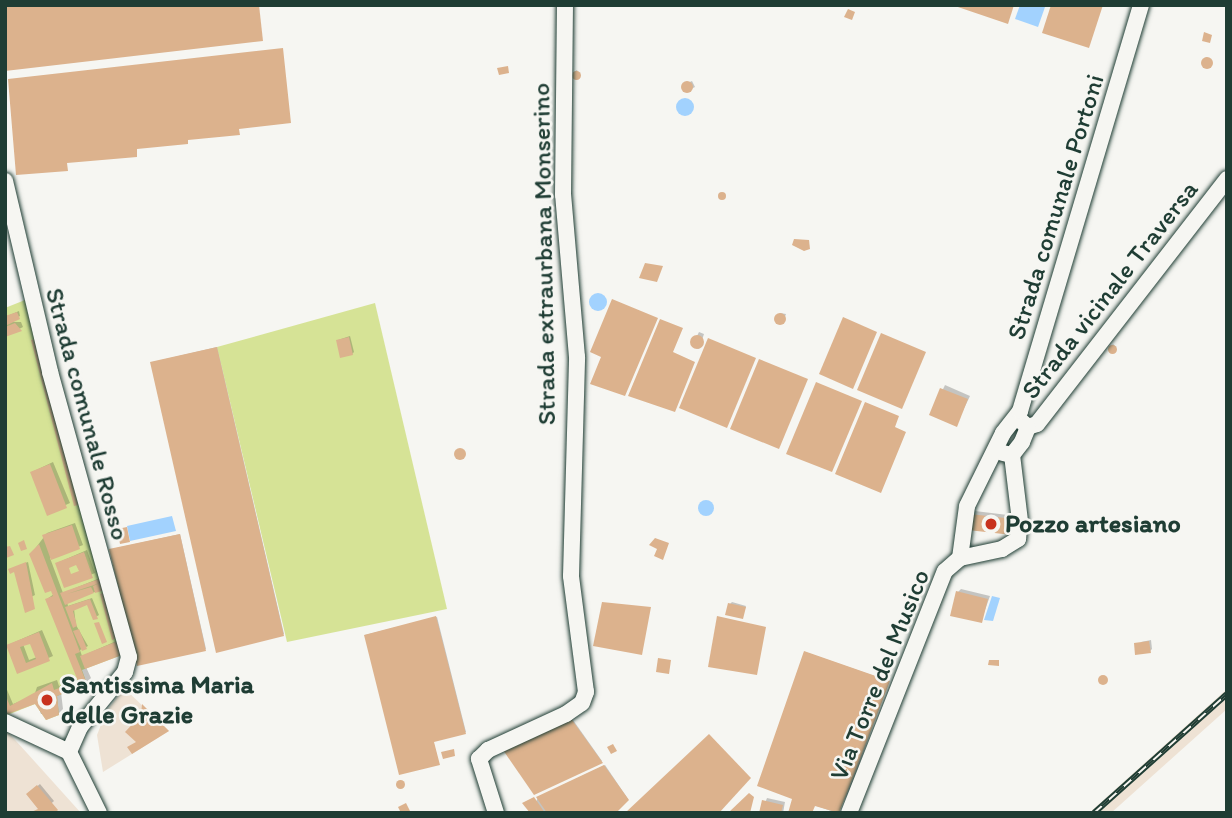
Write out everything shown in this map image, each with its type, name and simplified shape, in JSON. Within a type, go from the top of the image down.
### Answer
[{"type":"street","name":"Strada extraurbana Monserino","points":[[496,813],[479,759],[488,750],[566,714],[582,703],[586,692],[571,576],[577,357],[563,195],[565,5]]},
{"type":"street","name":"Strada comunale Portoni","points":[[1021,424],[1141,5]]},
{"type":"street","name":"Strada vicinale Traversa","points":[[1021,424],[1037,424],[1227,178]]},
{"type":"street","name":"Strada comunale Rosso","points":[[5,181],[69,448],[129,657],[125,672],[80,727],[69,752]]},
{"type":"street","name":"Via Torre del Musico","points":[[960,558],[967,506],[996,447],[1021,424]]},
{"type":"street","points":[[996,447],[1012,455],[1021,424]]},
{"type":"street","name":"Via Torre del Musico","points":[[849,813],[932,598],[945,571],[960,558],[1002,549],[1018,539],[1020,521],[1012,455]]},
{"type":"street","points":[[6,723],[69,752],[99,813]]},
{"type":"shaded area","points":[[124,688],[169,731],[103,772],[97,735],[106,712]]},
{"type":"shaded area","points":[[1227,689],[1227,709],[1111,813],[1089,813]]},
{"type":"shaded area","points":[[5,729],[27,753],[81,813],[5,813]]},
{"type":"green space","points":[[25,300],[122,655],[82,670],[87,684],[57,696],[59,715],[46,720],[35,704],[5,716],[5,308]]},
{"type":"green space","points":[[375,303],[447,609],[287,642],[217,347]]},
{"type":"water","points":[[1020,5],[1045,7],[1038,27],[1015,19]]},
{"type":"water","points":[[685,98],[691,101],[694,107],[691,113],[685,116],[679,113],[676,107],[679,101]]},
{"type":"water","points":[[598,293],[604,296],[607,302],[604,308],[598,311],[592,308],[589,302],[592,296]]},
{"type":"water","points":[[706,500],[714,508],[706,516],[698,508]]},
{"type":"water","points":[[172,516],[176,531],[130,541],[127,526]]},
{"type":"water","points":[[992,596],[1000,598],[993,621],[984,620]]},
{"type":"building","points":[[5,5],[259,5],[263,41],[5,71]]},
{"type":"building","points":[[952,5],[1014,5],[1008,24]]},
{"type":"building","points":[[1051,5],[1103,5],[1089,48],[1042,33]]},
{"type":"building","points":[[848,9],[855,12],[852,20],[844,17]]},
{"type":"building","points":[[1204,32],[1212,35],[1210,43],[1202,41]]},
{"type":"building","points":[[283,48],[291,123],[239,129],[240,135],[188,140],[188,144],[137,149],[137,157],[67,163],[68,171],[16,175],[8,79]]},
{"type":"building","points":[[1207,57],[1213,63],[1207,69],[1201,63]]},
{"type":"building","points":[[508,66],[509,73],[499,75],[497,68]]},
{"type":"building","points":[[576,71],[580,75],[576,79],[572,75]]},
{"type":"building","points":[[682,82],[692,82],[692,92],[682,92]]},
{"type":"building","points":[[722,192],[726,196],[722,200],[718,196]]},
{"type":"building","points":[[794,239],[809,240],[810,249],[804,251],[792,245]]},
{"type":"building","points":[[645,263],[663,266],[657,282],[639,278]]},
{"type":"building","points":[[612,299],[658,318],[625,396],[590,384],[601,357],[590,352]]},
{"type":"building","points":[[17,312],[20,319],[5,326],[5,316]]},
{"type":"building","points":[[780,313],[786,319],[780,325],[774,319]]},
{"type":"building","points":[[843,317],[877,332],[853,389],[819,374]]},
{"type":"building","points":[[660,319],[683,328],[673,352],[695,362],[675,412],[628,396]]},
{"type":"building","points":[[15,323],[22,331],[5,337],[5,327]]},
{"type":"building","points":[[881,333],[926,352],[902,409],[857,390]]},
{"type":"building","points":[[694,335],[700,335],[704,342],[700,349],[694,349],[690,345],[690,339]]},
{"type":"building","points":[[349,337],[353,355],[340,358],[336,340]]},
{"type":"building","points":[[708,338],[756,358],[727,428],[679,408]]},
{"type":"building","points":[[35,339],[78,505],[74,506],[31,340]]},
{"type":"building","points":[[1112,345],[1116,349],[1112,353],[1108,349]]},
{"type":"building","points":[[217,347],[284,636],[216,653],[150,362]]},
{"type":"building","points":[[759,359],[808,379],[779,449],[730,429]]},
{"type":"building","points":[[816,382],[862,401],[832,472],[786,454]]},
{"type":"building","points":[[940,388],[968,399],[957,427],[929,415]]},
{"type":"building","points":[[865,402],[899,416],[895,427],[906,432],[881,493],[835,474]]},
{"type":"building","points":[[460,448],[466,454],[460,460],[454,454]]},
{"type":"building","points":[[50,464],[67,508],[47,516],[30,472]]},
{"type":"building","name":"Pozzo artesiano","points":[[970,514],[1014,519],[1012,535],[968,530]]},
{"type":"building","points":[[72,525],[80,549],[51,560],[42,535]]},
{"type":"building","points":[[127,527],[130,542],[120,544],[117,529]]},
{"type":"building","points":[[180,534],[206,651],[137,666],[109,549]]},
{"type":"building","points":[[655,538],[669,543],[663,560],[654,556],[657,549],[649,545]]},
{"type":"building","points":[[24,540],[27,549],[21,551],[18,543]]},
{"type":"building","points":[[39,544],[80,652],[75,654],[87,684],[57,696],[59,715],[46,720],[35,704],[5,715],[5,694],[10,706],[52,683],[54,690],[78,681],[45,599],[53,596],[51,591],[45,593],[29,554]]},
{"type":"building","points":[[10,546],[14,555],[6,558],[5,547]]},
{"type":"building","points":[[84,552],[93,578],[64,588],[55,563]],"holes":[[[76,565],[79,571],[71,574],[69,568]]]},
{"type":"building","points":[[26,562],[35,609],[25,613],[14,572],[10,574],[8,569]]},
{"type":"building","points":[[102,578],[105,590],[95,593],[93,586],[100,583],[67,594],[91,587],[94,593],[65,605],[60,593]]},
{"type":"building","points":[[956,591],[988,599],[982,623],[950,616]]},
{"type":"building","points":[[106,592],[117,638],[112,640],[100,594]]},
{"type":"building","points":[[90,599],[98,619],[93,620],[87,605],[73,611],[77,626],[73,628],[65,607]]},
{"type":"building","points":[[602,602],[651,607],[642,655],[593,646]]},
{"type":"building","points":[[728,603],[746,607],[743,619],[725,615]]},
{"type":"building","points":[[436,616],[466,734],[434,742],[440,765],[399,775],[364,635]]},
{"type":"building","points":[[717,616],[766,627],[757,675],[708,667]]},
{"type":"building","points":[[99,622],[107,642],[102,644],[94,623]]},
{"type":"building","points":[[79,629],[87,649],[82,651],[73,631]]},
{"type":"building","points":[[39,632],[50,661],[17,674],[6,645]],"holes":[[[30,644],[36,659],[26,663],[20,647]]]},
{"type":"building","points":[[118,641],[122,655],[85,669],[80,656]]},
{"type":"building","points":[[1149,641],[1151,653],[1135,655],[1134,643]]},
{"type":"building","points":[[804,651],[890,681],[839,813],[815,806],[812,813],[788,813],[792,799],[757,786]]},
{"type":"building","points":[[658,658],[671,660],[669,674],[656,672]]},
{"type":"building","points":[[989,660],[999,660],[999,666],[988,665]]},
{"type":"building","points":[[1103,675],[1107,676],[1107,684],[1103,685],[1099,684],[1098,680],[1099,676]]},
{"type":"building","points":[[142,704],[169,731],[132,754],[127,747],[136,742],[125,732],[141,715]]},
{"type":"building","points":[[572,720],[603,763],[534,795],[503,750]]},
{"type":"building","points":[[709,734],[751,778],[719,813],[625,813]]},
{"type":"building","points":[[613,744],[617,751],[611,754],[607,747]]},
{"type":"building","points":[[454,749],[455,756],[443,759],[441,752]]},
{"type":"building","points":[[604,765],[629,800],[616,813],[547,813],[536,797]]},
{"type":"building","points":[[400,779],[405,784],[400,789],[395,784]]},
{"type":"building","points":[[37,785],[58,810],[55,813],[29,813],[38,809],[26,794]]},
{"type":"building","points":[[749,793],[754,797],[750,813],[728,813]]},
{"type":"building","points":[[534,797],[545,813],[530,813],[522,803]]},
{"type":"building","points":[[762,800],[783,805],[781,813],[759,813]]},
{"type":"building","points":[[406,803],[411,813],[401,813],[398,807]]},
{"type":"railway","points":[[1094,813],[1227,694]]},
{"type":"place","name":"Pozzo artesiano","points":[[991,524]]},
{"type":"place","name":"Santissima Maria delle Grazie","points":[[47,700]]}]
